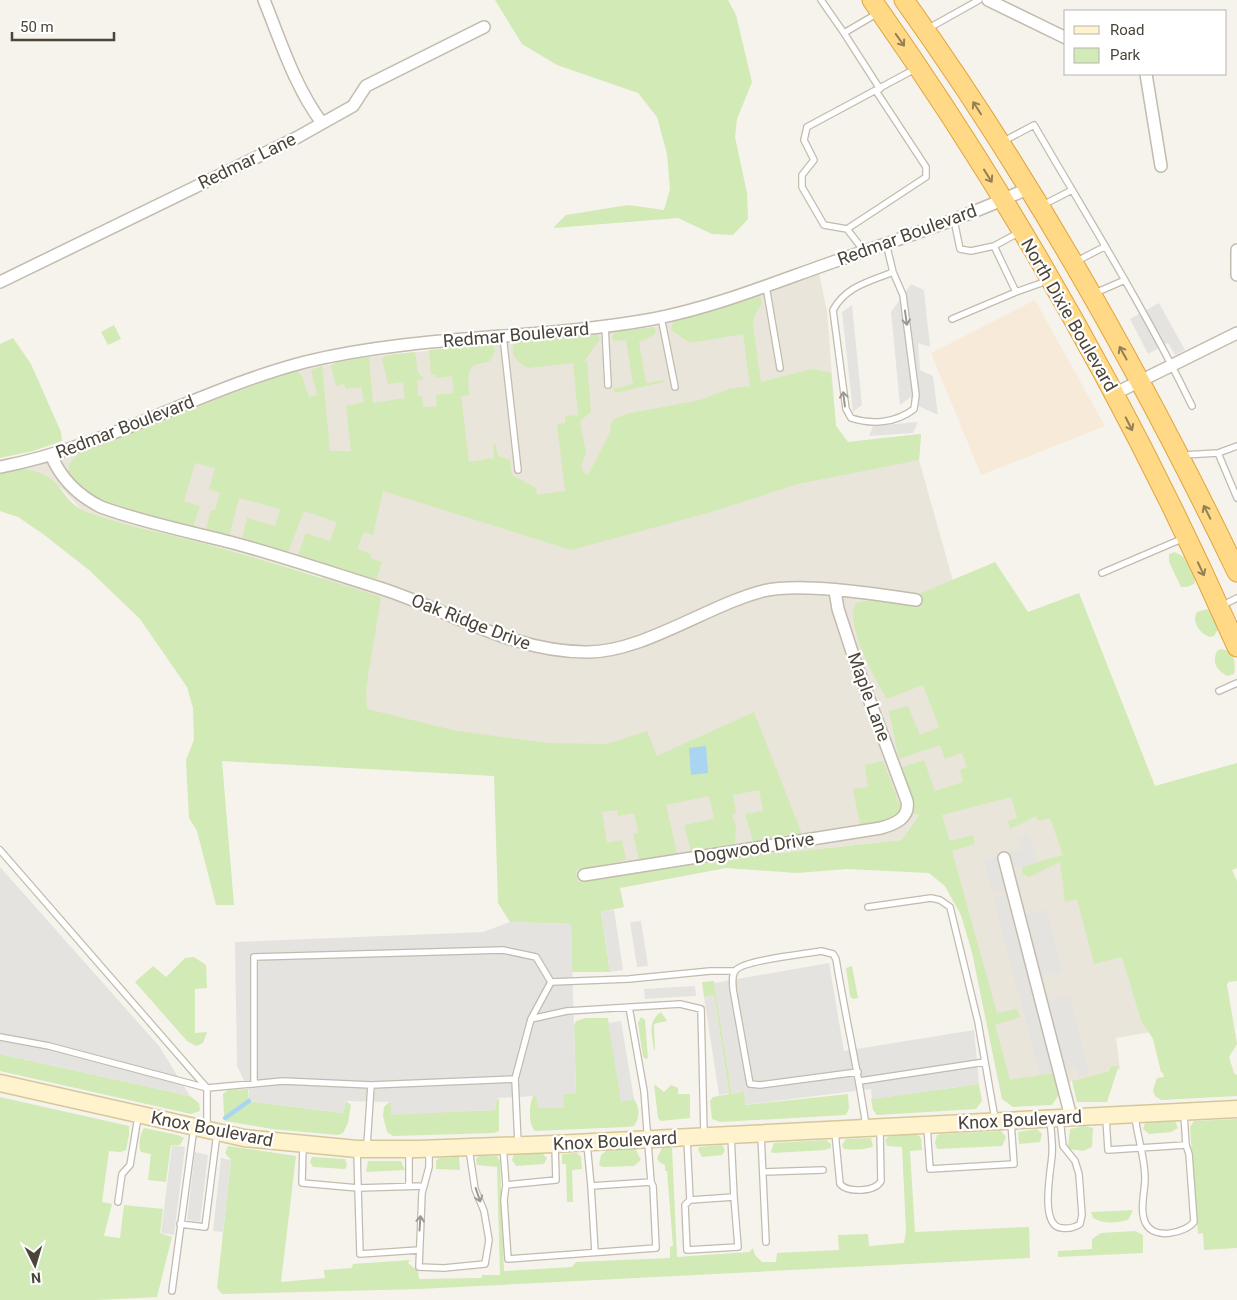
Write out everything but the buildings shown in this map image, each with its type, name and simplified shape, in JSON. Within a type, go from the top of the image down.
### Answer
[{"type":"highway","name":"North Dixie Boulevard","points":[[905,0],[1029,188],[1074,263],[1233,552],[1237,572]]},
{"type":"highway","name":"North Dixie Boulevard","points":[[876,6],[919,67],[1051,279],[1114,394],[1186,537],[1237,647]]},
{"type":"main road","name":"Knox Boulevard","points":[[0,1083],[244,1138],[362,1149],[429,1149],[554,1144],[1237,1109]]},
{"type":"street","points":[[264,0],[291,67],[312,110],[322,123]]},
{"type":"street","points":[[988,0],[1064,37]]},
{"type":"street","name":"Redmar Lane","points":[[0,282],[322,123],[353,106],[366,86],[484,27]]},
{"type":"street","points":[[1146,75],[1161,166]]},
{"type":"street","name":"Redmar Boulevard","points":[[0,468],[51,454],[231,386],[306,362],[375,350],[605,326],[661,317],[708,306],[954,220],[1029,188]]},
{"type":"street","points":[[1237,250],[1237,275]]},
{"type":"street","points":[[1114,394],[1237,332]]},
{"type":"street","name":"Oak Ridge Drive","points":[[51,454],[60,473],[68,483],[88,500],[101,507],[241,545],[380,588],[498,636],[556,651],[589,653],[622,646],[762,591],[793,587],[916,600]]},
{"type":"street","name":"Maple Lane","points":[[835,591],[838,609],[856,664],[908,801]]},
{"type":"street","name":"Dogwood Drive","points":[[584,875],[881,828],[902,819],[907,812],[908,801]]},
{"type":"street","points":[[1004,858],[1060,1118]]},
{"type":"lane","points":[[821,0],[926,167],[926,177],[847,229]]},
{"type":"lane","points":[[926,30],[979,0]]},
{"type":"lane","points":[[844,34],[876,6]]},
{"type":"lane","points":[[864,251],[847,229],[824,224],[802,187],[802,175],[814,160],[804,140],[807,127],[919,67]]},
{"type":"lane","points":[[1000,143],[1034,125],[1125,280],[1172,365],[1192,406]]},
{"type":"lane","points":[[1040,206],[1072,190]]},
{"type":"lane","points":[[954,220],[960,248],[971,252],[994,246],[1021,231]]},
{"type":"lane","points":[[886,243],[893,272],[903,295],[916,395],[914,409],[906,416],[866,423],[851,418],[846,409],[833,310],[840,297],[851,289],[893,272]]},
{"type":"lane","points":[[994,246],[1016,292]]},
{"type":"lane","points":[[1074,263],[1104,247]]},
{"type":"lane","points":[[952,319],[1051,279]]},
{"type":"lane","points":[[1091,295],[1125,280]]},
{"type":"lane","points":[[766,286],[780,368]]},
{"type":"lane","points":[[661,317],[674,387]]},
{"type":"lane","points":[[605,326],[608,385]]},
{"type":"lane","points":[[503,336],[518,470]]},
{"type":"lane","points":[[1178,455],[1218,453],[1237,446]]},
{"type":"lane","points":[[1218,453],[1237,498]]},
{"type":"lane","points":[[1102,573],[1186,537]]},
{"type":"lane","points":[[1219,607],[1237,598]]},
{"type":"lane","points":[[1218,691],[1237,683]]},
{"type":"lane","points":[[0,850],[207,1088],[205,1227],[180,1224]]},
{"type":"lane","points":[[868,907],[931,898],[940,900],[950,907],[978,1022],[995,1121]]},
{"type":"lane","points":[[254,1084],[254,958],[288,955],[503,950],[536,957],[551,982]]},
{"type":"lane","points":[[551,982],[629,979],[710,971],[734,971],[746,964],[755,962],[821,951],[833,954],[836,959],[846,1019],[860,1081],[873,1127],[881,1181],[879,1186],[857,1189],[844,1188],[840,1184],[835,1129]]},
{"type":"lane","points":[[734,971],[732,976],[733,989],[750,1084],[760,1085],[858,1072]]},
{"type":"lane","points":[[551,982],[531,1019],[515,1079],[504,1200],[508,1259],[656,1248],[653,1186],[651,1182],[644,1091],[629,1007]]},
{"type":"lane","points":[[531,1019],[568,1011],[629,1007],[680,1004],[701,1009],[704,1136]]},
{"type":"lane","points":[[0,1037],[49,1046],[207,1088],[283,1081],[371,1085],[515,1079]]},
{"type":"lane","points":[[860,1081],[985,1062]]},
{"type":"lane","points":[[371,1085],[358,1188],[360,1254],[419,1250]]},
{"type":"lane","points":[[1135,1114],[1145,1177],[1143,1194],[1146,1225],[1154,1232],[1167,1233],[1188,1229],[1194,1222],[1184,1112]]},
{"type":"lane","points":[[118,1202],[122,1174],[130,1164],[138,1115]]},
{"type":"lane","points":[[1105,1116],[1108,1150],[1186,1144]]},
{"type":"lane","points":[[1060,1118],[1063,1146],[1075,1161],[1079,1174],[1082,1215],[1080,1224],[1066,1229],[1057,1228],[1052,1225],[1050,1218],[1048,1177],[1060,1118]]},
{"type":"lane","points":[[926,1125],[930,1168],[948,1168],[1014,1164],[1011,1120]]},
{"type":"lane","points":[[172,1291],[180,1224],[206,1130]]},
{"type":"lane","points":[[761,1133],[766,1242]]},
{"type":"lane","points":[[731,1135],[738,1247],[687,1250],[685,1205],[690,1200],[734,1197]]},
{"type":"lane","points":[[686,1137],[690,1200]]},
{"type":"lane","points":[[587,1142],[595,1252]]},
{"type":"lane","points":[[506,1185],[556,1180],[554,1144]]},
{"type":"lane","points":[[303,1145],[302,1183],[358,1188],[424,1186]]},
{"type":"lane","points":[[429,1149],[429,1167],[424,1186],[419,1267],[444,1268],[485,1264],[488,1240],[484,1211],[475,1189],[469,1147]]},
{"type":"lane","points":[[409,1149],[409,1186]]},
{"type":"lane","points":[[763,1172],[823,1170]]},
{"type":"lane","points":[[591,1186],[651,1182]]},
{"type":"shaded area","points":[[819,273],[827,311],[836,426],[848,442],[921,434],[919,460],[953,581],[1091,863],[1157,1031],[1116,1038],[1120,1069],[1057,1085],[1058,1096],[1002,1099],[972,952],[961,915],[945,886],[929,873],[902,840],[782,853],[761,853],[577,882],[526,776],[364,730],[321,577],[220,547],[117,522],[82,510],[61,488],[25,469],[79,453],[237,391],[291,372],[369,357],[653,327],[715,311]]},
{"type":"shaded area","points":[[911,284],[924,290],[930,347],[918,343],[920,370],[933,376],[938,415],[912,403],[911,397],[900,405],[891,312]]},
{"type":"shaded area","points":[[1035,300],[1105,426],[981,475],[931,353]]},
{"type":"shaded area","points":[[1159,303],[1185,350],[1175,355],[1168,343],[1148,354],[1130,319]]},
{"type":"shaded area","points":[[852,305],[862,405],[853,412],[842,312]]},
{"type":"shaded area","points":[[918,422],[913,433],[869,436],[873,426]]},
{"type":"shaded area","points":[[1029,835],[1036,863],[1001,872],[1005,890],[992,893],[984,859],[1020,850],[1018,838]]},
{"type":"shaded area","points":[[0,867],[159,1046],[190,1096],[0,1054]]},
{"type":"shaded area","points":[[1006,894],[1011,918],[1047,909],[1062,971],[1028,980],[1034,1004],[1069,995],[1089,1073],[1079,1076],[1076,1066],[1040,1075],[993,898]]},
{"type":"shaded area","points":[[614,910],[623,970],[610,972],[601,911]]},
{"type":"shaded area","points":[[641,921],[648,966],[637,967],[630,922]]},
{"type":"shaded area","points":[[510,922],[571,924],[576,1093],[563,1094],[564,1108],[538,1108],[536,1096],[497,1098],[495,1110],[391,1115],[391,1103],[389,1102],[346,1101],[343,1113],[249,1101],[249,1091],[237,1066],[235,942],[483,932]]},
{"type":"shaded area","points":[[829,963],[844,1051],[974,1030],[979,1084],[872,1099],[871,1089],[745,1105],[744,1091],[732,1094],[714,983]]},
{"type":"shaded area","points":[[695,986],[696,996],[645,999],[644,989]]},
{"type":"shaded area","points":[[714,995],[729,1093],[719,1095],[704,997]]},
{"type":"shaded area","points":[[621,1021],[634,1099],[621,1102],[608,1023]]},
{"type":"shaded area","points":[[172,1145],[185,1147],[174,1235],[161,1233]]},
{"type":"shaded area","points":[[195,1152],[208,1155],[200,1222],[187,1220]]},
{"type":"shaded area","points":[[221,1158],[231,1160],[223,1232],[213,1231]]},
{"type":"green space","points":[[495,0],[728,0],[736,15],[752,82],[737,119],[735,137],[747,193],[748,219],[733,235],[712,234],[678,218],[553,228],[566,215],[628,205],[664,210],[670,189],[667,154],[657,117],[638,93],[557,65],[522,44]]},
{"type":"green space","points":[[760,296],[762,303],[754,317],[753,325],[761,382],[812,369],[831,373],[836,426],[848,442],[921,434],[919,460],[798,484],[711,512],[571,550],[383,491],[373,535],[364,532],[357,549],[371,554],[370,558],[382,562],[376,580],[298,555],[306,533],[330,541],[337,522],[304,511],[288,552],[242,538],[247,518],[275,526],[280,509],[239,498],[229,536],[206,529],[211,510],[215,510],[220,493],[209,489],[215,468],[195,463],[184,501],[200,506],[193,527],[99,502],[73,483],[68,472],[69,464],[79,453],[275,377],[297,371],[302,376],[309,397],[317,395],[311,370],[322,366],[330,451],[351,451],[346,406],[364,402],[361,387],[346,389],[344,384],[336,386],[331,366],[337,362],[369,357],[373,403],[405,398],[403,382],[388,384],[382,359],[387,355],[415,352],[418,373],[424,379],[417,380],[418,396],[422,396],[423,407],[437,406],[436,395],[454,393],[452,376],[436,378],[436,374],[431,375],[429,350],[492,344],[495,351],[490,361],[473,366],[468,377],[469,395],[461,396],[469,462],[494,458],[493,444],[495,443],[498,456],[510,460],[512,475],[536,488],[537,495],[565,491],[557,424],[565,423],[565,416],[578,415],[573,363],[528,368],[515,358],[513,351],[514,343],[597,334],[600,339],[584,361],[587,361],[591,412],[580,421],[586,453],[581,467],[584,473],[588,475],[611,431],[610,425],[614,419],[626,414],[700,400],[728,389],[750,386],[743,334],[690,343],[671,330],[673,322]]},
{"type":"green space","points":[[114,325],[121,339],[108,345],[101,332]]},
{"type":"green space","points":[[654,327],[656,330],[654,335],[639,342],[646,383],[664,380],[664,382],[615,393],[613,389],[633,384],[626,340],[614,341],[612,337],[615,332]]},
{"type":"green space","points":[[13,338],[31,364],[61,432],[62,441],[33,451],[0,458],[0,344]]},
{"type":"green space","points":[[25,469],[48,477],[55,482],[70,501],[85,511],[136,527],[204,543],[381,597],[366,688],[367,709],[457,731],[549,743],[607,744],[647,731],[657,756],[754,712],[802,834],[753,841],[745,814],[763,811],[759,790],[733,795],[736,813],[732,814],[736,827],[735,844],[691,852],[684,825],[714,819],[709,796],[666,805],[677,853],[639,860],[633,834],[638,833],[634,813],[618,816],[617,810],[602,812],[607,843],[622,840],[626,860],[576,871],[578,882],[761,853],[782,853],[902,840],[920,814],[913,814],[913,803],[900,768],[924,760],[935,791],[963,782],[960,770],[967,767],[962,753],[945,759],[940,745],[899,759],[889,711],[908,706],[920,735],[939,727],[923,685],[887,699],[875,679],[857,637],[853,612],[856,603],[875,599],[900,602],[995,562],[1028,612],[1079,593],[1155,786],[1237,763],[1237,868],[1232,870],[1237,881],[1237,981],[1228,982],[1227,985],[1237,1044],[1229,1057],[1234,1073],[1237,1075],[1237,1096],[1161,1100],[1155,1096],[1153,1090],[1157,1078],[1164,1077],[1153,1039],[1141,1020],[1122,957],[1094,964],[1077,899],[1065,902],[1060,862],[1029,877],[1022,874],[1023,866],[1063,855],[1050,818],[1038,821],[1036,816],[1010,829],[1008,821],[1017,818],[1011,797],[942,815],[950,841],[973,835],[975,844],[952,851],[997,1013],[1017,1009],[1020,1017],[995,1025],[1010,1080],[1053,1073],[1058,1096],[1052,1105],[1013,1107],[1002,1099],[972,952],[961,915],[945,886],[929,873],[847,869],[797,873],[726,868],[620,888],[624,907],[601,912],[610,972],[572,972],[571,924],[510,922],[498,903],[494,776],[222,761],[234,905],[216,905],[197,831],[189,818],[186,760],[194,740],[193,708],[187,687],[140,619],[89,570],[18,517],[0,511],[0,473]]},
{"type":"green space","points":[[1175,552],[1184,557],[1196,579],[1194,584],[1181,587],[1169,562],[1169,554]]},
{"type":"green space","points":[[1208,609],[1219,628],[1214,636],[1210,637],[1200,630],[1195,620],[1197,612]]},
{"type":"green space","points":[[1221,649],[1229,652],[1234,658],[1234,674],[1227,676],[1216,665],[1217,651]]},
{"type":"green space","points":[[883,761],[901,808],[893,817],[877,823],[860,825],[853,789],[868,787],[865,765]]},
{"type":"green space","points":[[194,957],[206,965],[207,988],[195,989],[195,1033],[207,1032],[203,1043],[196,1046],[187,1041],[135,982],[153,966],[166,977],[185,958]]},
{"type":"green space","points":[[852,966],[858,998],[853,999],[850,996],[846,968]]},
{"type":"green space","points":[[714,981],[732,1094],[744,1091],[746,1105],[848,1094],[849,1108],[846,1115],[720,1122],[712,1119],[710,1101],[713,1097],[729,1094],[714,995],[704,997],[702,982]]},
{"type":"green space","points":[[661,1012],[667,1021],[654,1024],[654,1050],[652,1024]]},
{"type":"green space","points":[[641,1017],[645,1020],[648,1058],[646,1059],[643,1057],[638,1023]]},
{"type":"green space","points":[[586,1018],[608,1018],[622,1101],[634,1099],[636,1102],[638,1116],[636,1123],[634,1126],[626,1127],[535,1131],[531,1124],[530,1114],[533,1096],[576,1093],[574,1026],[576,1021]]},
{"type":"green space","points":[[0,1054],[190,1096],[199,1103],[200,1111],[191,1114],[0,1071]]},
{"type":"green space","points":[[1119,1065],[1107,1102],[1077,1102],[1072,1081],[1110,1071],[1110,1067]]},
{"type":"green space","points":[[654,1084],[664,1092],[671,1085],[678,1088],[678,1094],[690,1094],[690,1118],[661,1121],[658,1118]]},
{"type":"green space","points":[[979,1084],[982,1101],[976,1109],[877,1115],[873,1110],[871,1099]]},
{"type":"green space","points":[[248,1089],[249,1101],[343,1113],[346,1101],[351,1105],[348,1123],[343,1133],[338,1135],[272,1129],[226,1121],[223,1094],[228,1090]]},
{"type":"green space","points":[[0,1097],[129,1126],[126,1150],[120,1152],[109,1151],[102,1202],[112,1204],[104,1236],[120,1238],[124,1205],[163,1209],[160,1233],[172,1237],[157,1297],[96,1300],[0,1300]]},
{"type":"green space","points":[[497,1098],[499,1100],[499,1131],[494,1133],[393,1136],[387,1132],[383,1116],[384,1107],[389,1102],[391,1103],[391,1114],[495,1110]]},
{"type":"green space","points":[[1237,1119],[1237,1248],[1204,1250],[1203,1233],[1198,1234],[1190,1127],[1194,1121]]},
{"type":"green space","points":[[1175,1121],[1178,1128],[1171,1132],[1149,1134],[1143,1129],[1145,1123]]},
{"type":"green space","points":[[1085,1126],[1093,1128],[1092,1147],[1083,1151],[1070,1149],[1068,1146],[1070,1129]]},
{"type":"green space","points":[[144,1128],[184,1138],[180,1145],[171,1145],[166,1182],[148,1180],[151,1154],[141,1152],[140,1146]]},
{"type":"green space","points":[[1037,1129],[1042,1134],[1040,1142],[1019,1144],[1018,1132]]},
{"type":"green space","points":[[1001,1131],[1006,1137],[1002,1146],[937,1149],[935,1143],[937,1135],[940,1134]]},
{"type":"green space","points":[[917,1134],[921,1138],[922,1150],[910,1151],[915,1232],[1029,1227],[1030,1258],[419,1289],[222,1294],[217,1288],[231,1160],[225,1153],[228,1146],[296,1156],[281,1282],[325,1278],[324,1270],[352,1268],[353,1264],[410,1260],[408,1263],[418,1271],[419,1279],[481,1278],[482,1275],[500,1275],[497,1167],[477,1165],[476,1159],[479,1156],[497,1156],[500,1161],[504,1271],[572,1267],[576,1262],[670,1258],[670,1247],[673,1246],[667,1171],[665,1171],[665,1165],[659,1162],[657,1158],[662,1148],[672,1148],[677,1257],[749,1252],[753,1248],[755,1255],[762,1262],[776,1262],[777,1253],[839,1250],[838,1235],[868,1234],[869,1246],[904,1243],[906,1231],[902,1147],[887,1146],[885,1140],[889,1136]]},
{"type":"green space","points":[[871,1138],[873,1146],[867,1148],[844,1149],[842,1145],[846,1139]]},
{"type":"green space","points":[[826,1140],[831,1144],[831,1148],[825,1150],[773,1153],[771,1151],[774,1143]]},
{"type":"green space","points":[[722,1145],[725,1150],[722,1155],[702,1157],[698,1150],[699,1147]]},
{"type":"green space","points":[[635,1148],[641,1160],[634,1166],[603,1167],[599,1165],[601,1155],[606,1151]]},
{"type":"green space","points":[[542,1153],[547,1158],[544,1164],[516,1166],[512,1160],[514,1154]]},
{"type":"green space","points":[[577,1153],[581,1157],[582,1169],[572,1170],[573,1202],[567,1202],[566,1164],[562,1164],[562,1154]]},
{"type":"green space","points":[[312,1157],[345,1159],[347,1165],[345,1169],[313,1167],[310,1162]]},
{"type":"green space","points":[[459,1157],[460,1170],[436,1169],[436,1161],[439,1158]]},
{"type":"green space","points":[[368,1161],[401,1161],[405,1170],[366,1172]]},
{"type":"green space","points":[[1133,1210],[1128,1220],[1115,1222],[1097,1220],[1093,1218],[1091,1212]]},
{"type":"green space","points":[[1135,1231],[1143,1235],[1143,1253],[1058,1257],[1058,1251],[1092,1249],[1092,1239],[1101,1233]]},
{"type":"water","points":[[706,746],[708,773],[691,775],[689,748]]},
{"type":"waterway","points":[[225,1118],[249,1101]]}]
